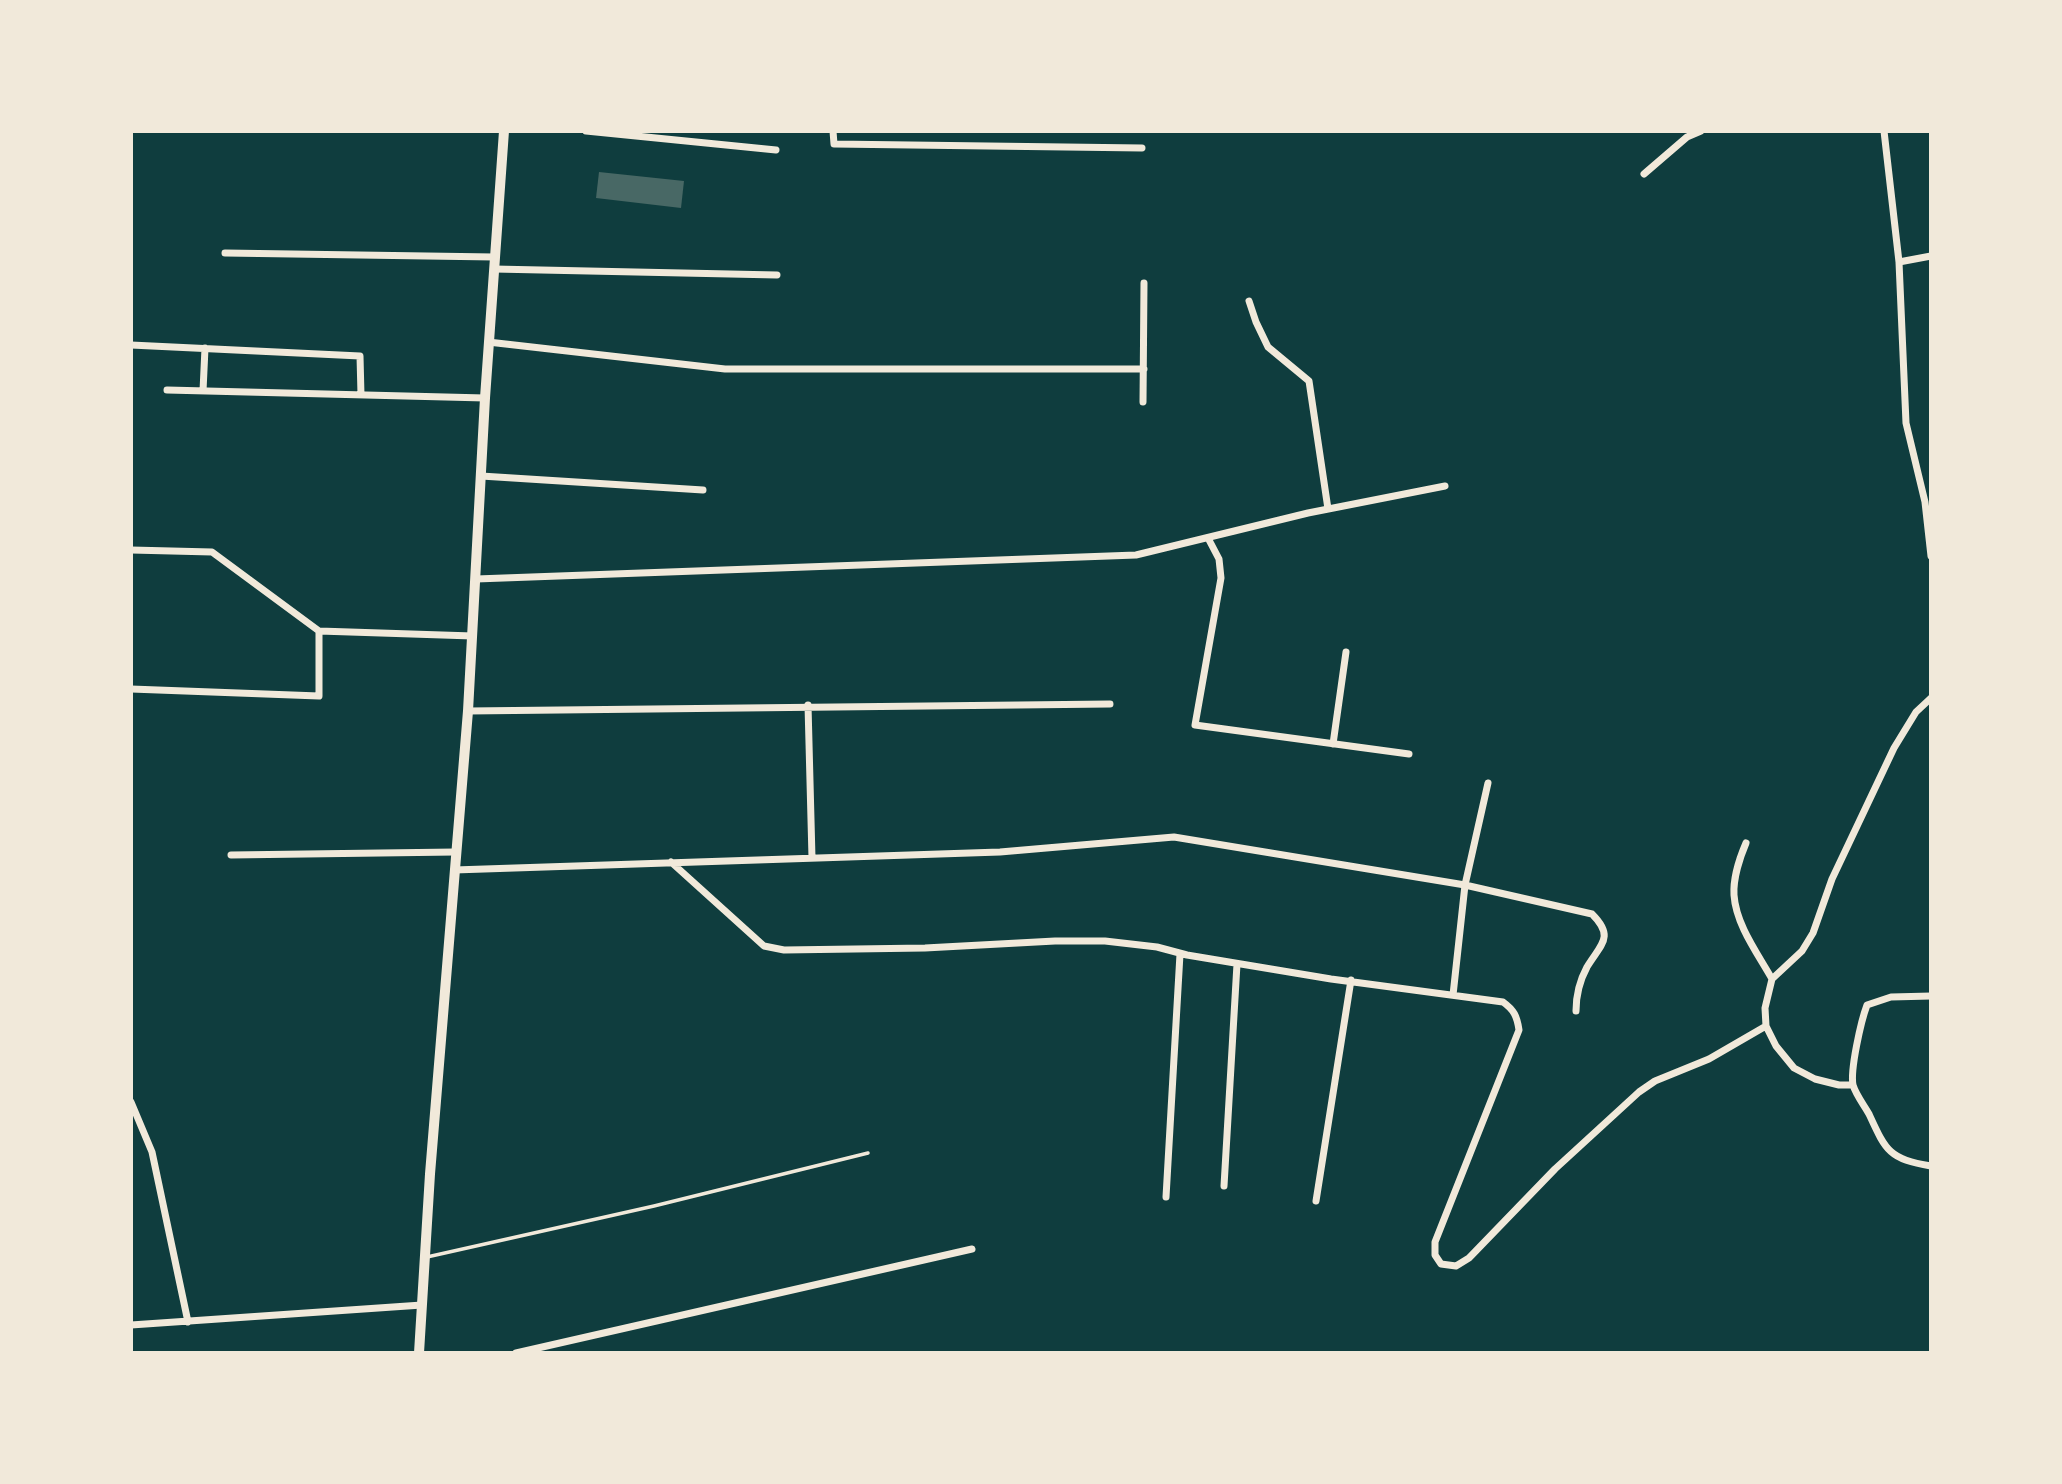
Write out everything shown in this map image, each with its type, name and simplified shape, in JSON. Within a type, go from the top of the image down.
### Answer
[{"type":"street","points":[[419,1353],[455,852],[468,711],[488,342],[504,131]]},
{"type":"street","points":[[586,131],[776,149]]},
{"type":"street","points":[[833,131],[834,144],[1142,148]]},
{"type":"street","points":[[1644,174],[1687,137],[1701,131]]},
{"type":"street","points":[[1884,131],[1899,262],[1906,424],[1925,502],[1931,556]]},
{"type":"street","points":[[225,253],[494,257]]},
{"type":"street","points":[[1899,262],[1931,256]]},
{"type":"street","points":[[494,269],[776,275]]},
{"type":"street","points":[[1143,402],[1144,283]]},
{"type":"street","points":[[1250,301],[1268,347],[1309,381],[1328,509]]},
{"type":"street","points":[[488,342],[725,369],[1143,369]]},
{"type":"street","points":[[131,345],[360,355],[361,395]]},
{"type":"street","points":[[203,391],[205,348]]},
{"type":"street","points":[[167,390],[485,398]]},
{"type":"street","points":[[481,476],[703,490]]},
{"type":"street","points":[[476,579],[1136,555],[1328,509],[1445,486]]},
{"type":"street","points":[[1208,538],[1219,559],[1221,578],[1195,725],[1409,754]]},
{"type":"street","points":[[131,550],[212,552],[319,631],[473,636]]},
{"type":"street","points":[[131,689],[319,696],[319,631]]},
{"type":"street","points":[[1333,744],[1346,652]]},
{"type":"street","points":[[1853,1085],[1839,1085],[1815,1079],[1794,1068],[1776,1046],[1766,1027],[1766,1008],[1772,979],[1802,951],[1814,933],[1832,879],[1894,748],[1916,712],[1931,698]]},
{"type":"street","points":[[468,711],[807,705],[1110,704]]},
{"type":"street","points":[[807,705],[812,858]]},
{"type":"street","points":[[1453,995],[1465,885],[1488,783]]},
{"type":"street","points":[[454,870],[1000,852],[1174,837],[1465,885],[1592,914],[1605,933],[1603,944],[1582,979],[1576,999],[1576,1011]]},
{"type":"street","points":[[1746,843],[1740,857],[1734,895],[1743,928],[1772,979]]},
{"type":"street","points":[[231,855],[455,852]]},
{"type":"street","points":[[671,862],[764,946],[783,950],[1105,941],[1157,947],[1237,964],[1503,1002],[1513,1009],[1519,1030],[1435,1242],[1435,1255],[1441,1264],[1456,1266],[1469,1258],[1555,1169],[1639,1092],[1655,1081],[1729,1049],[1766,1027]]},
{"type":"street","points":[[1166,1197],[1180,954]]},
{"type":"street","points":[[1224,1186],[1237,964]]},
{"type":"street","points":[[1316,1200],[1351,980]]},
{"type":"street","points":[[1931,996],[1891,997],[1867,1005],[1860,1024],[1853,1085],[1889,1152],[1909,1162],[1931,1166]]},
{"type":"street","points":[[131,1102],[152,1152],[188,1321]]},
{"type":"street","points":[[516,1353],[972,1249]]},
{"type":"street","points":[[131,1325],[422,1305]]},
{"type":"lane","points":[[425,1257],[654,1206],[868,1153]]},
{"type":"building","points":[[599,172],[684,181],[681,208],[596,198]]}]
